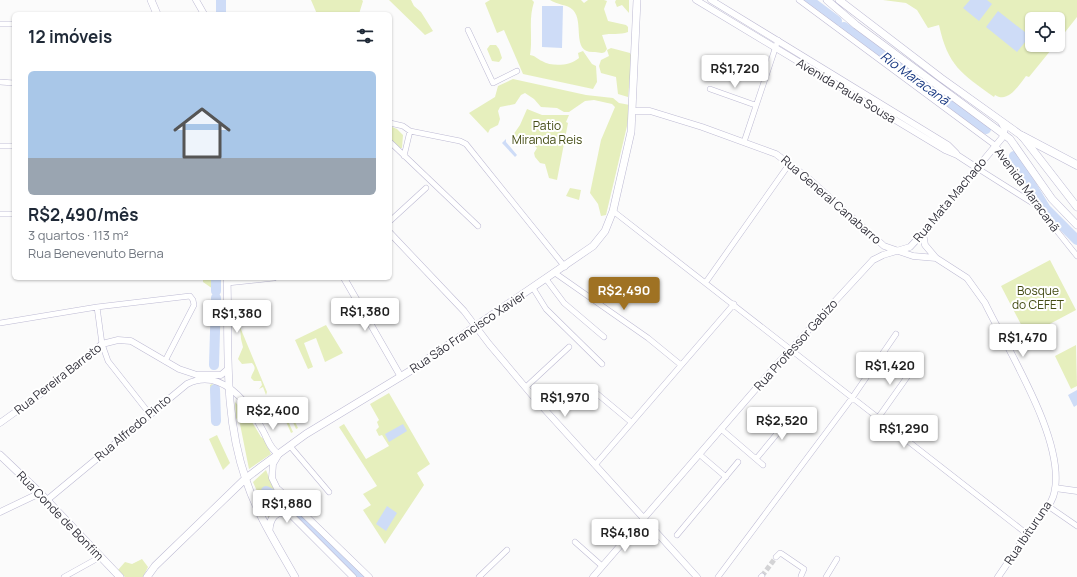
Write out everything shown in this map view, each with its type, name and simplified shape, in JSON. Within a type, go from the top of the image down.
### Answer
[{"type":"main road","points":[[151,0],[156,12]]},
{"type":"main road","name":"Rua São Francisco Xavier","points":[[147,577],[155,566],[245,479],[290,446],[401,377],[565,267],[593,246],[606,231],[613,211],[631,132],[637,0]]},
{"type":"main road","name":"Avenida Maracanã","points":[[827,0],[856,25],[1004,134],[1015,144],[1052,199],[1077,225]]},
{"type":"main road","points":[[839,0],[1022,136],[1077,165]]},
{"type":"main road","points":[[1022,136],[1077,207]]},
{"type":"main road","points":[[227,281],[227,370],[236,447],[245,479],[269,531],[295,577]]},
{"type":"main road","name":"Rua Conde de Bonfim","points":[[0,455],[47,500],[120,577]]},
{"type":"main road","points":[[269,531],[270,521],[275,514],[284,512],[289,513]]},
{"type":"street","points":[[196,0],[203,12]]},
{"type":"street","name":"Avenida Paula Sousa","points":[[711,0],[854,87],[945,150],[957,155],[1037,206]]},
{"type":"street","name":"Avenida Maracanã","points":[[799,0],[996,146],[1037,206],[1077,256]]},
{"type":"street","name":"Avenida Paula Sousa","points":[[698,1],[851,93],[904,121]]},
{"type":"street","points":[[0,24],[12,24]]},
{"type":"street","points":[[468,30],[494,83],[517,71]]},
{"type":"street","points":[[744,142],[778,40]]},
{"type":"street","points":[[0,82],[12,83]]},
{"type":"street","points":[[851,93],[854,87]]},
{"type":"street","points":[[710,89],[756,105]]},
{"type":"street","name":"Rua General Canabarro","points":[[633,110],[650,111],[776,154],[790,163],[884,246],[896,252],[912,256],[936,258],[967,278],[985,303],[1025,382],[1046,428],[1054,462],[1056,488]]},
{"type":"street","points":[[1000,120],[1004,125],[1004,134]]},
{"type":"street","points":[[392,123],[403,126],[410,131],[460,141],[470,149],[565,267]]},
{"type":"street","points":[[404,156],[410,131]]},
{"type":"street","name":"Rua Mata Machado","points":[[896,252],[910,247],[923,233],[996,146],[1004,134]]},
{"type":"street","points":[[392,144],[478,226]]},
{"type":"street","points":[[0,146],[12,146]]},
{"type":"street","points":[[706,282],[790,163]]},
{"type":"street","points":[[392,219],[426,188]]},
{"type":"street","points":[[613,211],[706,282],[790,350],[1027,534]]},
{"type":"street","points":[[0,214],[12,214]]},
{"type":"street","points":[[923,233],[925,245],[936,258]]},
{"type":"street","points":[[392,235],[455,301],[526,387],[697,577]]},
{"type":"street","name":"Rua Professor Gabizo","points":[[593,577],[790,350],[873,260],[883,255],[896,252]]},
{"type":"street","points":[[555,273],[648,338],[681,364]]},
{"type":"street","points":[[546,279],[564,303],[604,337]]},
{"type":"street","points":[[227,281],[243,280]]},
{"type":"street","points":[[345,280],[401,377]]},
{"type":"street","points":[[533,288],[546,309],[602,364]]},
{"type":"street","points":[[0,323],[97,307],[185,295],[192,298],[194,304],[165,361]]},
{"type":"street","points":[[595,465],[734,304]]},
{"type":"street","points":[[97,307],[102,344],[108,361],[149,413]]},
{"type":"street","points":[[718,577],[852,398],[896,334]]},
{"type":"street","name":"Rua Pereira Barreto","points":[[0,423],[46,390],[102,344],[118,340],[131,341],[186,373],[213,376],[224,373],[227,370]]},
{"type":"street","points":[[526,387],[569,347]]},
{"type":"street","points":[[878,418],[917,363]]},
{"type":"street","points":[[186,373],[188,380],[187,384]]},
{"type":"street","name":"Rua Alfredo Pinto","points":[[47,500],[149,413],[187,384],[193,381],[206,380],[220,381],[228,386]]},
{"type":"street","points":[[228,386],[249,408],[272,448],[279,454],[273,464],[272,471],[275,486],[289,513],[353,577]]},
{"type":"street","points":[[595,392],[631,422]]},
{"type":"street","points":[[756,459],[795,412]]},
{"type":"street","points":[[721,429],[763,465]]},
{"type":"street","points":[[290,446],[329,492]]},
{"type":"street","points":[[699,454],[726,477]]},
{"type":"street","points":[[677,535],[738,462]]},
{"type":"street","points":[[275,486],[369,577]]},
{"type":"street","points":[[1056,488],[1077,491]]},
{"type":"street","name":"Rua Ibituruna","points":[[998,577],[1048,506],[1056,488]]},
{"type":"street","points":[[0,512],[40,493]]},
{"type":"street","points":[[1048,506],[1077,526]]},
{"type":"street","points":[[575,542],[602,566]]},
{"type":"street","points":[[479,577],[507,550]]},
{"type":"street","points":[[776,557],[782,554],[801,566],[804,569],[801,576]]},
{"type":"street","points":[[64,577],[100,557]]},
{"type":"street","points":[[826,577],[838,558]]},
{"type":"green space","points":[[311,0],[363,1],[360,12],[316,12]]},
{"type":"green space","points":[[389,0],[411,0],[414,6],[421,12],[433,31],[425,35]]},
{"type":"green space","points":[[490,0],[532,0],[534,2],[531,15],[530,55],[546,63],[561,65],[575,61],[579,58],[578,53],[583,51],[592,64],[596,66],[597,82],[593,89],[523,74],[504,30],[497,33],[485,3]]},
{"type":"green space","points":[[550,0],[581,0],[584,3],[588,0],[607,1],[604,9],[608,21],[626,25],[628,27],[628,32],[602,35],[607,49],[605,52],[601,53],[587,51],[580,43],[578,22],[573,10]]},
{"type":"green space","points":[[616,0],[629,0],[629,13],[622,5],[617,7],[615,2]]},
{"type":"green space","points":[[883,0],[1077,0],[1077,17],[1065,32],[1065,12],[1025,12],[1025,52],[1049,52],[1029,77],[1026,76],[1013,92],[1004,97],[995,95],[994,97],[964,74],[958,67],[947,50],[939,25],[928,28],[917,10],[906,3]]},
{"type":"green space","points":[[490,45],[496,45],[499,49],[502,58],[499,62],[492,61],[487,49]]},
{"type":"green space","points":[[611,48],[630,53],[632,57],[628,97],[618,94],[616,77],[601,73],[599,66],[601,60],[609,56],[607,50]]},
{"type":"green space","points":[[513,79],[586,95],[613,98],[619,103],[630,105],[627,126],[606,215],[601,216],[598,204],[590,193],[601,140],[615,107],[612,104],[594,100],[585,101],[569,112],[564,112],[557,108],[541,107],[534,99],[525,93],[521,95],[515,104],[500,107],[498,111],[500,119],[498,125],[490,129],[488,133],[469,113],[495,97],[498,86]]},
{"type":"green space","name":"Patio Miranda Reis","points":[[527,109],[542,115],[569,115],[566,122],[568,123],[557,180],[549,178],[545,164],[540,163],[535,157],[534,153],[537,148],[533,144],[521,141],[513,135],[520,125]]},
{"type":"green space","points":[[392,127],[397,129],[403,135],[402,148],[399,148],[392,141]]},
{"type":"green space","points":[[570,188],[581,190],[579,200],[566,196]]},
{"type":"green space","name":"Bosque do CEFET","points":[[1050,260],[1076,310],[1027,336],[1001,286]]},
{"type":"green space","points":[[203,280],[213,280],[213,289],[203,282]]},
{"type":"green space","points":[[326,325],[343,353],[325,362],[316,338],[304,343],[313,367],[308,369],[295,340]]},
{"type":"green space","points":[[240,327],[267,392],[266,395],[263,387],[259,389],[262,385],[261,381],[254,381],[251,378],[255,369],[254,365],[252,363],[242,364],[238,359],[243,347]]},
{"type":"green space","points":[[1076,345],[1077,386],[1071,389],[1055,356]]},
{"type":"green space","points":[[212,384],[216,387],[217,391],[220,424],[214,426],[210,385]]},
{"type":"green space","points":[[389,393],[430,464],[417,473],[424,485],[385,544],[363,510],[371,505],[363,494],[377,486],[339,427],[344,424],[366,459],[389,446],[382,435],[379,436],[376,430],[379,427],[377,422],[379,420],[370,404]]},
{"type":"green space","points":[[283,399],[298,428],[296,429]]},
{"type":"green space","points":[[277,401],[279,401],[293,432],[291,433]]},
{"type":"green space","points":[[235,402],[249,417],[261,437],[264,439],[271,454],[249,469],[240,424],[236,418]]},
{"type":"green space","points":[[217,435],[230,463],[223,470],[209,439]]},
{"type":"green space","points":[[266,470],[282,510],[269,519],[253,482]]},
{"type":"green space","points":[[142,559],[148,567],[143,577],[125,577],[118,570],[125,562],[132,564]]},
{"type":"water","points":[[970,0],[987,0],[992,4],[979,21],[963,8]]},
{"type":"water","points":[[542,6],[563,6],[562,48],[542,47]]},
{"type":"water","points":[[998,11],[1025,32],[1025,42],[1017,52],[986,27]]},
{"type":"water","points":[[506,139],[506,142],[517,155],[515,157],[502,143]]},
{"type":"water","points":[[1077,390],[1077,405],[1074,407],[1068,395]]},
{"type":"water","points":[[403,424],[407,431],[389,442],[385,434]]},
{"type":"water","points":[[387,506],[397,513],[386,531],[376,524]]},
{"type":"waterway","points":[[221,0],[221,12]]},
{"type":"waterway","name":"Rio Maracanã","points":[[809,0],[837,21]]},
{"type":"waterway","name":"Rio Maracanã","points":[[844,27],[986,129]]},
{"type":"waterway","name":"Rio Maracanã","points":[[1014,156],[1046,209],[1077,240]]},
{"type":"waterway","points":[[216,280],[216,291]]},
{"type":"waterway","points":[[214,365],[216,298]]},
{"type":"waterway","points":[[215,389],[216,421]]},
{"type":"waterway","points":[[266,491],[270,493]]},
{"type":"waterway","points":[[293,511],[360,577]]},
{"type":"tunnel","points":[[762,576],[776,557]]}]
